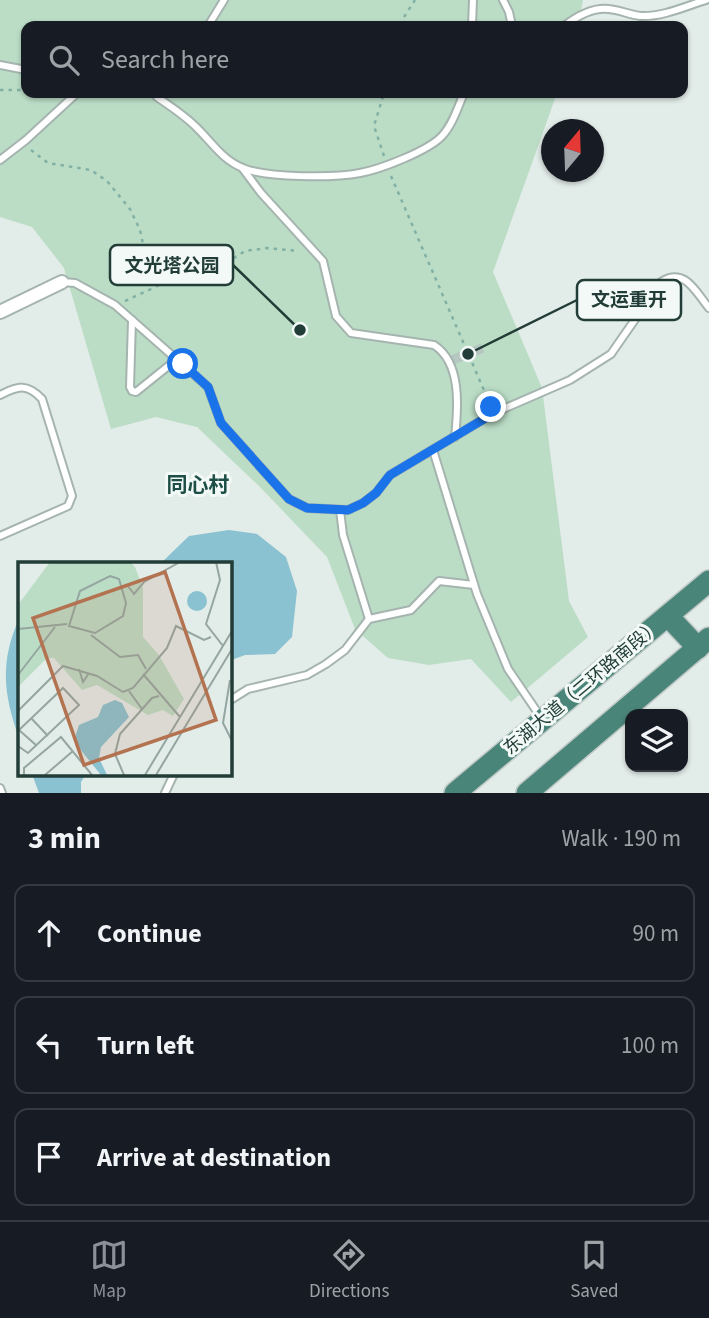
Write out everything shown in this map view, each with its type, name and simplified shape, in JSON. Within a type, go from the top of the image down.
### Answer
[{"type":"highway","name":"东湖大道（二环路南段）","points":[[455,793],[709,581]]},
{"type":"highway","points":[[527,793],[703,643],[668,616]]},
{"type":"street","points":[[0,312],[62,282]]},
{"type":"lane","points":[[211,21],[224,0]]},
{"type":"lane","points":[[503,0],[511,21]]},
{"type":"lane","points":[[570,21],[591,11],[608,9],[642,16],[657,15],[706,0]]},
{"type":"lane","points":[[473,21],[475,1]]},
{"type":"lane","points":[[0,65],[21,69]]},
{"type":"lane","points":[[0,160],[23,143],[72,98]]},
{"type":"lane","points":[[158,98],[194,125],[224,158],[243,169],[269,175],[297,176],[358,174],[387,166],[434,143],[443,135],[450,126],[462,98]]},
{"type":"lane","points":[[243,169],[323,261],[336,316],[351,333],[433,345],[443,351],[458,394],[455,437]]},
{"type":"lane","points":[[62,282],[75,283],[118,309],[208,387],[221,423],[289,499],[307,508],[340,510],[348,510],[363,503],[376,493],[390,475],[494,413],[549,391],[611,354],[644,304],[661,282],[670,276],[687,281],[709,308]]},
{"type":"lane","points":[[132,320],[132,391],[136,392],[177,359]]},
{"type":"lane","points":[[0,395],[25,387],[34,390],[42,399],[72,496],[68,506],[0,536]]},
{"type":"lane","points":[[433,450],[474,585],[508,669],[542,720]]},
{"type":"lane","points":[[340,510],[343,535],[369,619]]},
{"type":"lane","points":[[231,700],[248,689],[307,675],[345,650],[369,619],[411,610],[439,581],[474,585]]},
{"type":"lane","points":[[164,793],[173,776]]},
{"type":"lane","points":[[0,788],[2,793]]},
{"type":"path","points":[[404,17],[415,0]]},
{"type":"path","points":[[0,90],[21,90]]},
{"type":"path","points":[[382,98],[374,126],[387,166],[494,413]]},
{"type":"path","points":[[23,143],[48,163],[69,164],[91,170],[107,181],[130,209],[140,230],[148,267],[159,285]]},
{"type":"path","points":[[118,309],[128,298],[166,282],[199,280],[245,251],[267,248],[315,250]]},
{"type":"green space","points":[[0,0],[583,0],[579,21],[21,21],[21,98],[555,98],[548,119],[541,119],[541,138],[493,272],[542,388],[569,601],[588,637],[511,702],[471,659],[429,665],[388,658],[355,629],[327,557],[260,487],[197,427],[156,417],[111,429],[64,268],[32,227],[0,217]]},
{"type":"water","points":[[229,530],[257,534],[286,557],[297,591],[292,637],[275,654],[245,655],[231,660],[231,562],[162,562],[189,536]]},
{"type":"water","points":[[18,622],[18,735],[10,707],[6,678],[6,664]]},
{"type":"water","points":[[33,776],[85,776],[81,782],[81,793],[39,793]]},
{"type":"building","points":[[480,345],[483,352],[455,363],[452,356]]},
{"type":"place","name":"文光塔公园","points":[[300,330]]},
{"type":"place","name":"文运重开","points":[[468,354]]},
{"type":"district","name":"同心村","points":[[198,485]]},
{"type":"route","points":[[183,364],[208,387],[221,423],[289,499],[307,508],[348,510],[363,503],[376,493],[390,475],[494,413],[491,407]]}]
